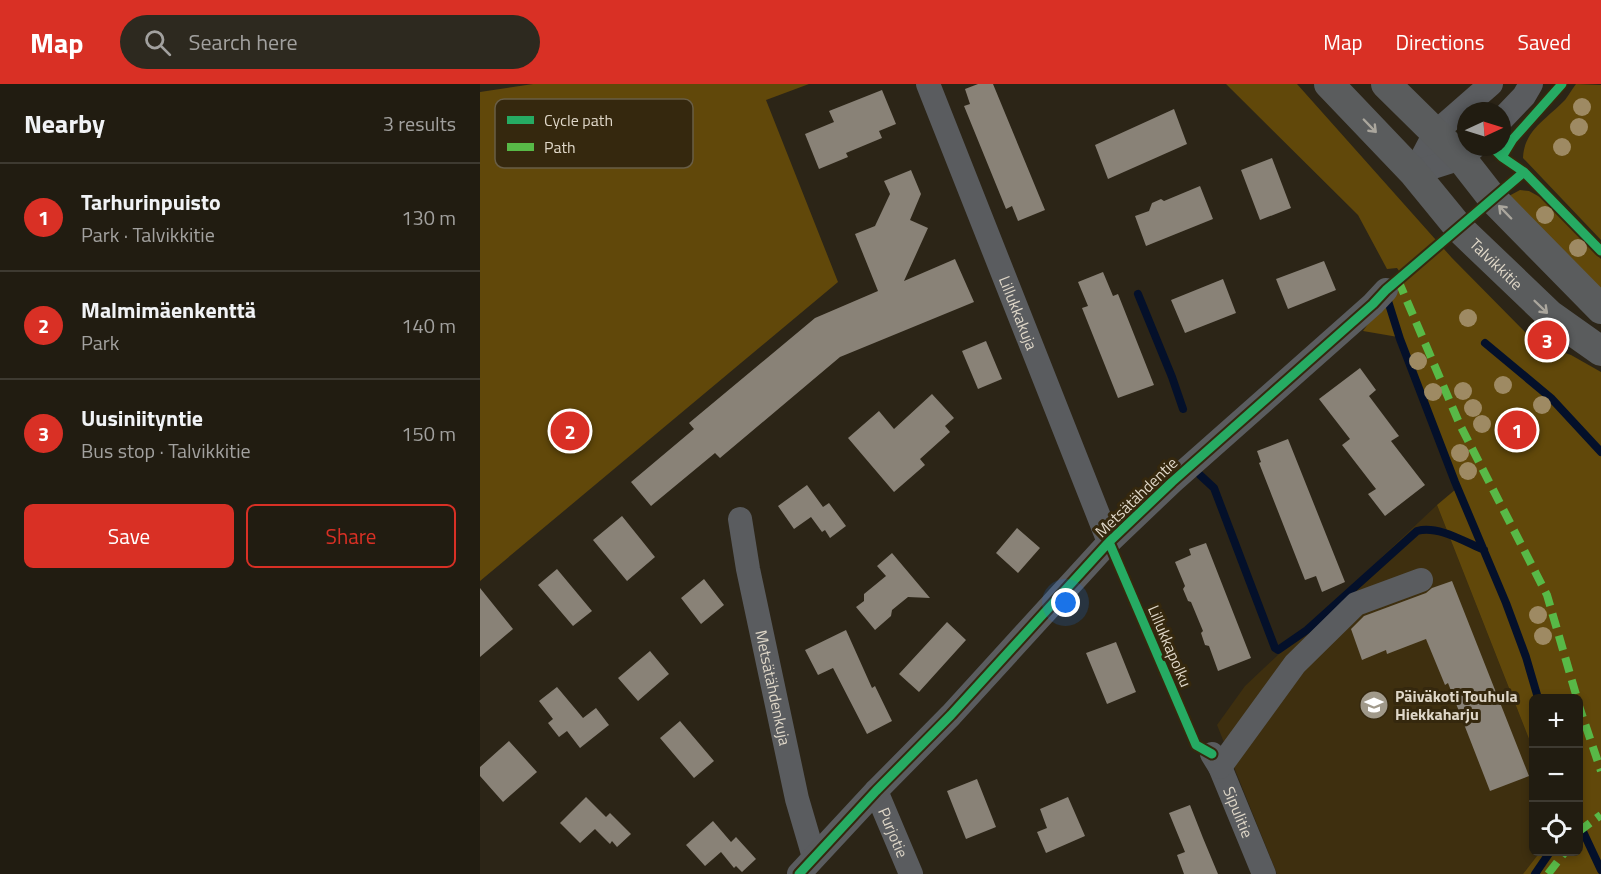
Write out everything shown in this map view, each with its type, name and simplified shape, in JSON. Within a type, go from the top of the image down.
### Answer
[{"type":"main road","name":"Talvikkitie","points":[[1329,84],[1414,173],[1458,228],[1550,315],[1601,351]]},
{"type":"main road","points":[[1386,84],[1435,133],[1457,147]]},
{"type":"main road","points":[[1469,156],[1493,199],[1601,309]]},
{"type":"street","name":"Lillukkakuja","points":[[928,84],[1109,543]]},
{"type":"street","points":[[1414,173],[1435,133],[1491,84]]},
{"type":"street","points":[[1511,110],[1524,96],[1531,84]]},
{"type":"street","points":[[1414,173],[1459,156]]},
{"type":"street","name":"Metsätähdentie","points":[[806,865],[951,715],[1109,543],[1172,482],[1386,290]]},
{"type":"street","name":"Metsätähdenkuja","points":[[740,519],[797,799],[806,865]]},
{"type":"street","name":"Sipulitie","points":[[1264,874],[1216,760],[1295,664],[1356,604],[1420,580]]},
{"type":"street","name":"Purjotie","points":[[876,791],[911,874]]},
{"type":"shaded area","points":[[533,84],[809,84],[766,100],[838,282],[480,581],[480,92]]},
{"type":"shaded area","points":[[1226,84],[1297,84],[1452,258],[1536,343],[1571,355],[1601,372],[1601,874],[1523,874],[1537,856],[1583,856],[1583,694],[1529,694],[1529,739],[1437,505],[1456,489],[1398,337],[1363,331],[1389,294],[1404,278],[1397,268],[1387,269],[1358,215]]},
{"type":"shaded area","points":[[1576,84],[1601,85],[1601,240],[1523,158],[1524,148],[1532,132],[1565,100]]},
{"type":"shaded area","points":[[1520,190],[1529,191],[1540,197],[1601,259],[1601,289],[1507,197]]},
{"type":"shaded area","name":"Päiväkoti Touhula Hiekkaharju","points":[[1437,505],[1529,739],[1529,856],[1537,856],[1523,874],[1277,874],[1217,725],[1245,686]]},
{"type":"building","points":[[978,84],[993,84],[1045,210],[1018,221],[1012,206],[1006,209],[964,106],[970,104],[965,89]]},
{"type":"building","points":[[882,90],[896,124],[879,131],[882,138],[846,153],[848,157],[819,169],[805,134],[834,122],[829,111]]},
{"type":"building","points":[[1174,109],[1187,144],[1108,179],[1095,145]]},
{"type":"building","points":[[1272,158],[1291,208],[1260,220],[1241,170]]},
{"type":"building","points":[[911,170],[921,194],[910,220],[928,228],[904,281],[955,259],[974,302],[840,357],[720,458],[715,453],[651,506],[631,482],[694,429],[689,423],[815,318],[878,291],[855,234],[875,226],[890,194],[884,181]]},
{"type":"building","points":[[1200,186],[1213,219],[1146,246],[1135,216],[1149,211],[1152,203],[1161,199],[1164,201]]},
{"type":"building","points":[[1324,261],[1336,290],[1288,309],[1276,279]]},
{"type":"building","points":[[1103,272],[1113,296],[1118,294],[1154,385],[1118,398],[1082,308],[1088,306],[1078,282]]},
{"type":"building","points":[[1223,279],[1236,313],[1185,333],[1171,300]]},
{"type":"building","points":[[986,341],[1002,379],[978,389],[962,351]]},
{"type":"building","points":[[1360,368],[1376,390],[1369,396],[1399,436],[1391,441],[1425,485],[1385,516],[1368,494],[1376,489],[1342,445],[1350,439],[1319,399]]},
{"type":"building","points":[[932,394],[954,418],[945,426],[950,432],[920,459],[925,465],[894,492],[848,438],[879,411],[894,429]]},
{"type":"building","points":[[1288,439],[1345,582],[1322,592],[1316,576],[1305,580],[1259,463],[1261,462],[1257,451]]},
{"type":"building","points":[[807,485],[823,507],[829,503],[846,526],[830,538],[825,530],[822,532],[811,517],[794,529],[778,506]]},
{"type":"building","points":[[622,516],[655,557],[627,581],[593,540]]},
{"type":"building","points":[[1017,528],[1040,548],[1018,573],[996,553]]},
{"type":"building","points":[[1206,543],[1251,658],[1218,671],[1209,646],[1205,645],[1201,633],[1203,631],[1183,589],[1185,586],[1175,562],[1191,555],[1189,549]]},
{"type":"building","points":[[892,553],[930,598],[908,597],[892,610],[891,616],[875,630],[856,607],[864,601],[864,594],[886,576],[877,566]]},
{"type":"building","points":[[557,569],[592,611],[573,626],[538,585]]},
{"type":"building","points":[[704,579],[724,605],[701,624],[681,598]]},
{"type":"building","points":[[1452,581],[1529,776],[1490,791],[1448,683],[1445,685],[1426,639],[1387,654],[1386,650],[1362,660],[1351,629],[1364,616],[1426,593],[1432,588]]},
{"type":"building","points":[[480,588],[513,629],[480,657]]},
{"type":"building","points":[[947,622],[966,640],[919,692],[899,674]]},
{"type":"building","points":[[846,630],[872,688],[875,686],[892,721],[867,734],[833,668],[818,675],[805,650]]},
{"type":"building","points":[[1116,642],[1136,692],[1107,704],[1086,653]]},
{"type":"building","points":[[650,651],[669,674],[638,701],[618,678]]},
{"type":"building","points":[[557,687],[583,718],[596,708],[609,725],[580,748],[567,731],[559,737],[548,723],[553,719],[539,701]]},
{"type":"building","points":[[680,721],[714,761],[694,778],[660,738]]},
{"type":"building","points":[[509,741],[537,772],[503,802],[480,776],[480,767]]},
{"type":"building","points":[[977,779],[996,827],[966,839],[947,791]]},
{"type":"building","points":[[586,797],[606,817],[610,813],[631,834],[617,847],[612,841],[610,844],[595,829],[580,843],[560,823]]},
{"type":"building","points":[[1068,797],[1085,836],[1046,853],[1037,832],[1047,828],[1040,809]]},
{"type":"building","points":[[1190,805],[1218,874],[1184,874],[1177,855],[1185,852],[1169,813]]},
{"type":"building","points":[[713,821],[731,842],[736,837],[756,859],[742,872],[736,866],[734,868],[721,852],[705,866],[686,845]]},
{"type":"waterway","points":[[1138,294],[1183,409]]},
{"type":"waterway","points":[[1388,301],[1400,339],[1455,482],[1506,603],[1537,694]]},
{"type":"waterway","points":[[1485,343],[1551,398],[1601,452]]},
{"type":"waterway","points":[[1200,475],[1214,488],[1275,648],[1278,650],[1307,630],[1417,531],[1442,532],[1484,550]]},
{"type":"waterway","points":[[1583,832],[1601,870]]},
{"type":"waterway","points":[[1535,874],[1547,856]]},
{"type":"marked path","points":[[1398,280],[1460,425],[1547,595],[1576,694]]},
{"type":"marked path","points":[[1583,718],[1601,771]]},
{"type":"marked path","points":[[1583,828],[1601,815]]},
{"type":"marked path","points":[[1548,874],[1562,856]]},
{"type":"cycle path","points":[[1502,157],[1513,139],[1562,84]]},
{"type":"cycle path","points":[[1501,156],[1524,172],[1601,251]]},
{"type":"cycle path","points":[[799,874],[951,715],[1109,542],[1172,482],[1386,290],[1524,172]]},
{"type":"cycle path","name":"Lillukkapolku","points":[[1109,542],[1196,745],[1212,754]]},
{"type":"place","name":"Uusiniityntie","points":[[1547,340]]},
{"type":"place","name":"Tarhurinpuisto","points":[[1517,430]]},
{"type":"place","name":"Malmimäenkenttä","points":[[570,431]]},
{"type":"place","name":"Päiväkoti Touhula Hiekkaharju","points":[[1374,705]]}]
